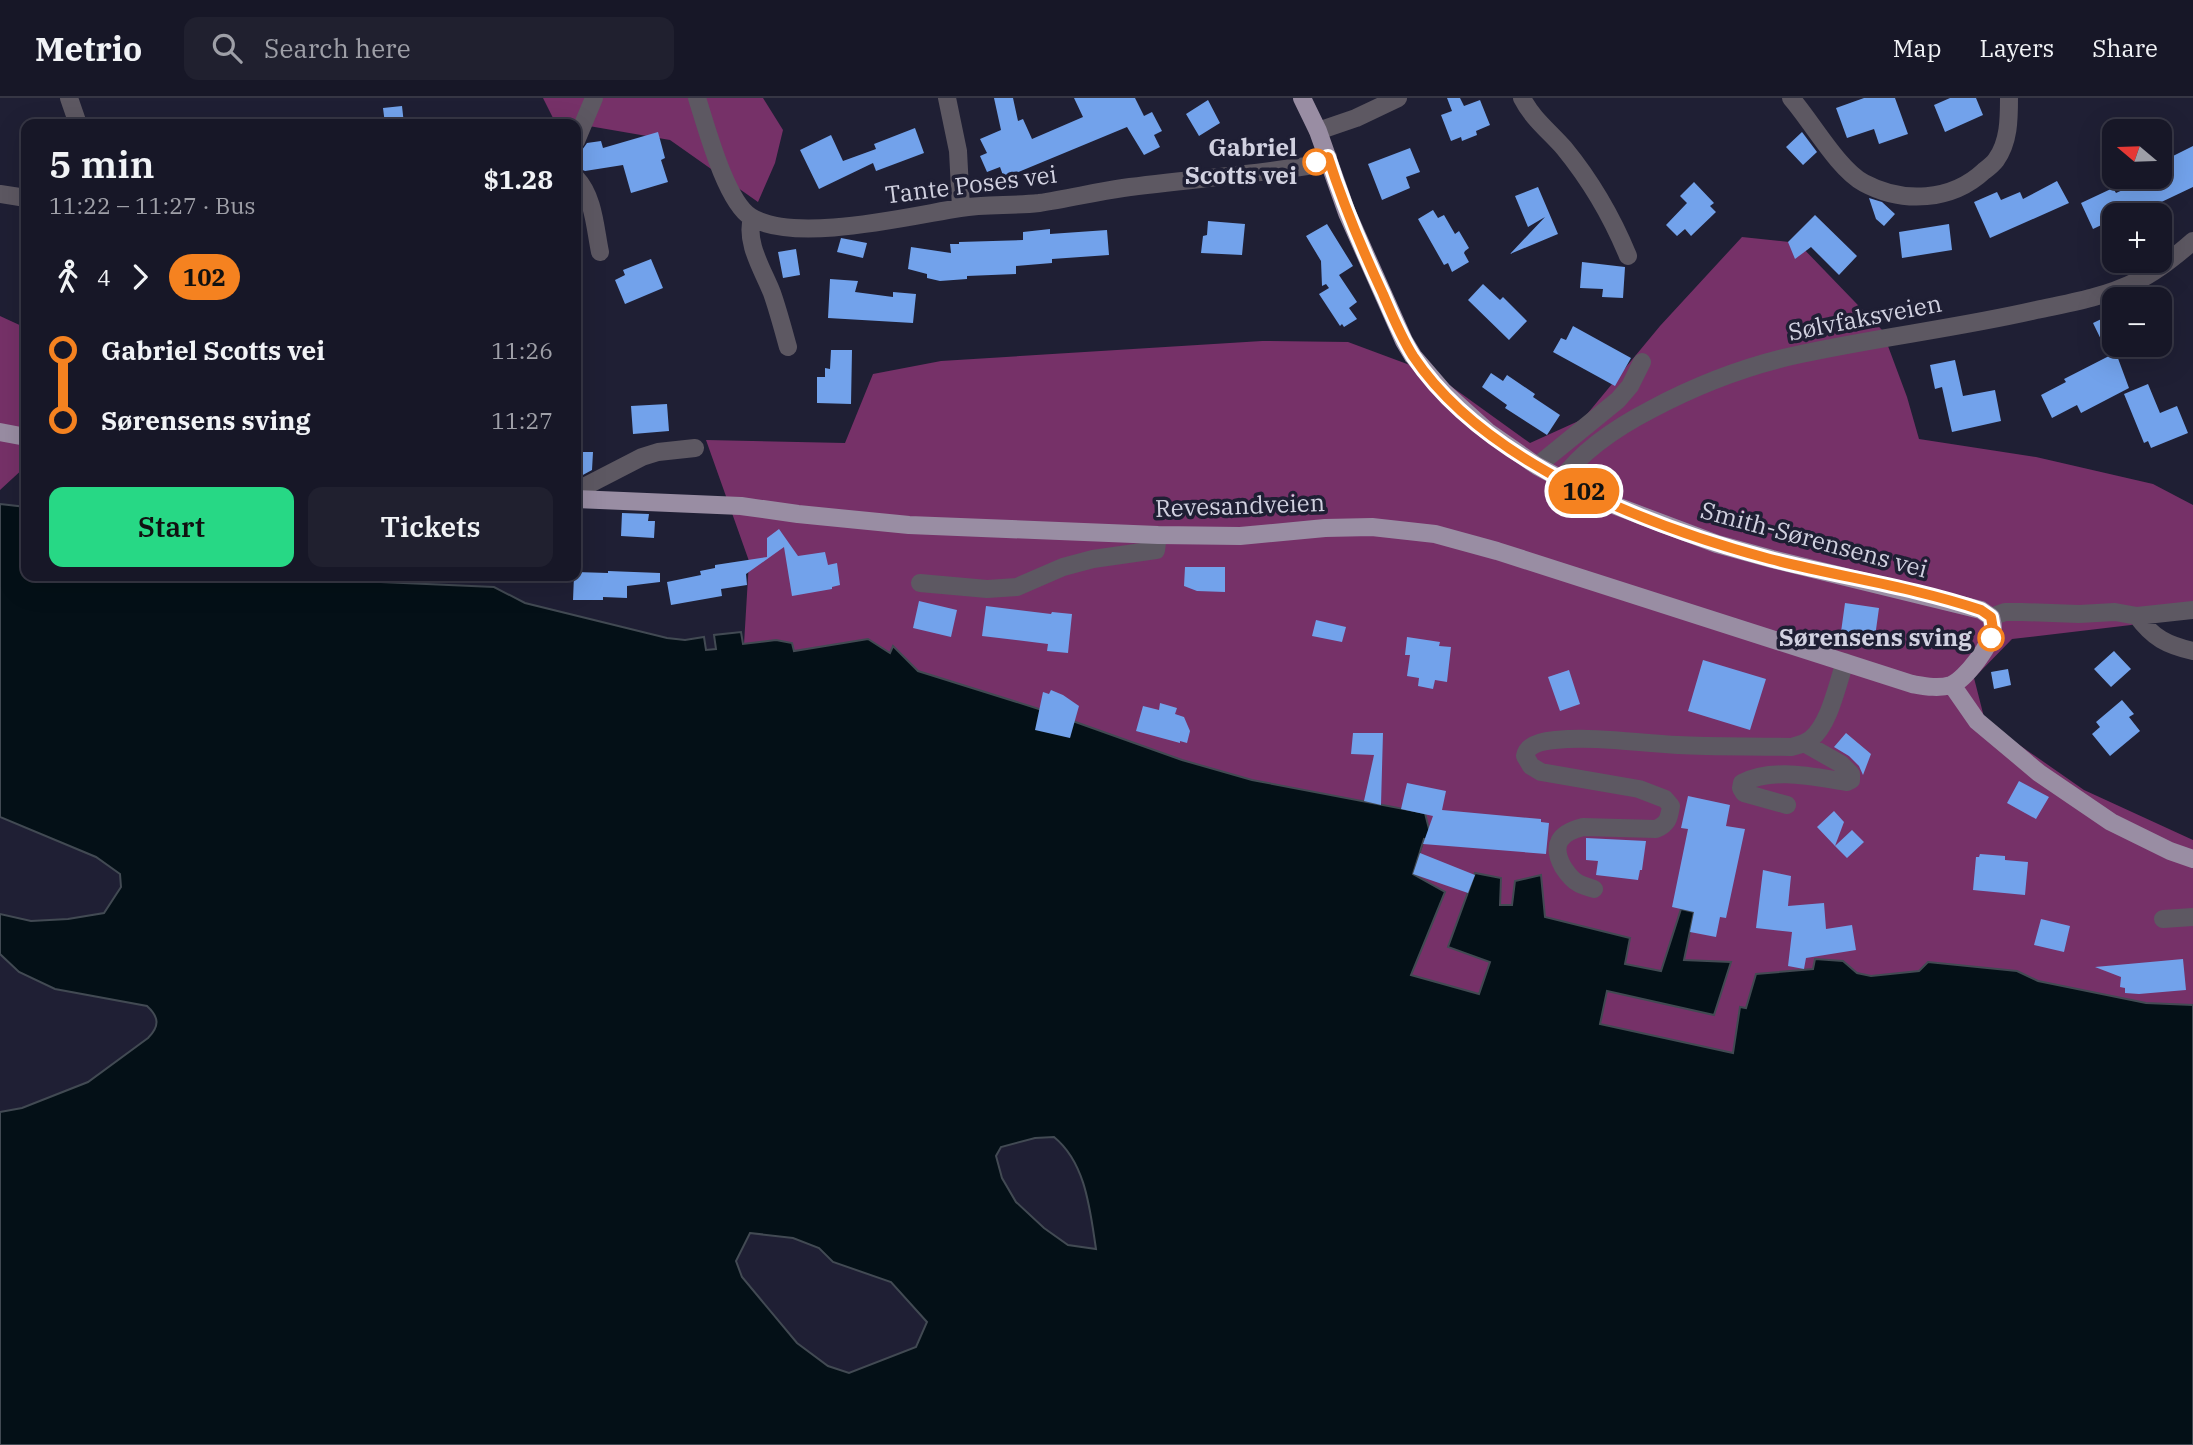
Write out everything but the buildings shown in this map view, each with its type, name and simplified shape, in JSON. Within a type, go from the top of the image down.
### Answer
[{"type":"main road","name":"Smith-Sørensens vei","points":[[1302,98],[1318,131],[1363,249],[1413,356],[1444,392],[1487,431],[1538,466],[1603,501],[1717,544],[1965,605],[1981,610],[1991,617]]},
{"type":"main road","points":[[0,432],[21,437]]},
{"type":"main road","name":"Revesandveien","points":[[581,499],[741,506],[909,525],[1240,536],[1325,527],[1372,527],[1435,534],[1497,551],[1912,684],[1933,687],[1952,685]]},
{"type":"main road","points":[[1991,617],[1991,638],[1976,662],[1952,685],[1977,721],[2039,773],[2110,822],[2193,859]]},
{"type":"street","points":[[69,98],[76,119]]},
{"type":"street","points":[[581,129],[594,98]]},
{"type":"street","points":[[697,98],[733,196],[751,218],[750,239],[773,295],[788,347]]},
{"type":"street","points":[[947,98],[958,151],[961,208]]},
{"type":"street","points":[[1318,131],[1356,118],[1398,98]]},
{"type":"street","points":[[1521,98],[1528,111],[1576,164],[1612,219],[1628,256]]},
{"type":"street","points":[[1791,98],[1848,171],[1864,183],[1886,193],[1914,198],[1943,194],[1973,181],[1996,160],[2008,130],[2009,98]]},
{"type":"street","name":"Tante Poses vei","points":[[751,218],[789,228],[826,228],[930,215],[961,208],[1038,203],[1120,188],[1261,173],[1307,166],[1328,157]]},
{"type":"street","points":[[581,184],[592,208],[600,252]]},
{"type":"street","points":[[0,194],[21,197]]},
{"type":"street","name":"Sølvfaksveien","points":[[1562,480],[1584,453],[1636,417],[1674,397],[1737,371],[1800,354],[2003,318],[2101,296],[2138,280],[2172,259],[2193,241]]},
{"type":"street","points":[[1538,466],[1618,400],[1630,386],[1642,362]]},
{"type":"street","points":[[581,488],[642,457],[695,448]]},
{"type":"street","points":[[920,583],[987,589],[1017,587],[1063,567],[1093,559],[1156,550],[1158,535]]},
{"type":"street","points":[[1991,617],[2005,612],[2115,612],[2137,616],[2193,610]]},
{"type":"street","points":[[2137,616],[2148,631],[2165,641],[2193,651]]},
{"type":"street","points":[[1594,889],[1577,883],[1567,873],[1558,858],[1560,838],[1571,830],[1583,827],[1656,828],[1668,820],[1671,806],[1665,799],[1639,789],[1541,772],[1531,766],[1525,756],[1531,745],[1553,740],[1589,740],[1681,746],[1791,747],[1812,738],[1824,722],[1845,662]]},
{"type":"street","points":[[1787,805],[1744,793],[1742,783],[1767,775],[1847,782],[1851,780],[1851,774],[1841,764],[1804,743]]},
{"type":"street","points":[[2164,919],[2193,916]]},
{"type":"shaded area","points":[[543,98],[763,98],[783,130],[775,163],[758,202],[670,140],[581,125],[581,119],[554,119]]},
{"type":"shaded area","points":[[1742,237],[1798,243],[1882,330],[1907,397],[1919,439],[2036,457],[2153,484],[2193,505],[2193,611],[2131,625],[2012,639],[1974,678],[1985,721],[2084,790],[2193,840],[2193,1005],[2146,1003],[2038,981],[2017,971],[1928,962],[1919,971],[1871,976],[1857,973],[1843,961],[1816,959],[1813,969],[1745,1009],[1740,1007],[1733,1054],[1600,1024],[1607,991],[1730,962],[1684,961],[1681,909],[1661,971],[1625,964],[1629,938],[1544,917],[1540,875],[1512,905],[1499,905],[1501,878],[1476,873],[1490,962],[1479,994],[1410,975],[1445,892],[1413,874],[1425,839],[918,671],[893,646],[890,653],[868,639],[794,651],[776,640],[744,644],[749,561],[706,440],[845,443],[873,374],[941,361],[1262,341],[1348,342],[1434,374],[1530,443],[1583,419],[1660,326]]},
{"type":"shaded area","points":[[0,316],[21,326],[21,471],[0,490]]},
{"type":"shaded area","points":[[0,504],[21,506],[21,581],[358,581],[494,587],[525,603],[667,638],[685,640],[704,637],[706,650],[716,649],[714,635],[741,632],[743,644],[776,640],[792,643],[794,651],[868,639],[890,653],[893,646],[918,671],[1039,709],[1182,760],[1252,780],[1425,813],[1432,841],[1424,839],[1413,874],[1445,892],[1411,975],[1479,994],[1490,962],[1448,947],[1475,873],[1501,878],[1500,905],[1512,905],[1515,881],[1541,875],[1545,917],[1630,938],[1625,964],[1661,971],[1681,909],[1694,912],[1684,960],[1731,962],[1714,1015],[1607,991],[1600,1024],[1733,1053],[1740,1007],[1746,1008],[1756,974],[1813,969],[1815,959],[1843,961],[1857,973],[1871,976],[1919,971],[1928,962],[2017,971],[2038,981],[2146,1003],[2193,1005],[2193,1445],[0,1445],[0,1112],[22,1108],[88,1082],[148,1038],[156,1026],[154,1014],[147,1006],[55,989],[19,972],[0,954],[0,914],[31,921],[104,913],[121,887],[120,874],[96,857],[0,817]],"holes":[[[1054,1137],[1065,1148],[1085,1188],[1096,1249],[1068,1245],[1044,1228],[1016,1202],[1002,1178],[996,1156],[1001,1147],[1035,1138]],[[750,1233],[793,1238],[819,1248],[833,1262],[891,1282],[927,1322],[916,1347],[849,1373],[828,1366],[797,1343],[742,1277],[736,1261]]]},
{"type":"bus line","name":"102","points":[[1316,162],[1328,157],[1357,237],[1413,356],[1444,392],[1487,431],[1538,466],[1603,501],[1717,544],[1981,610],[1991,617],[1991,638]]},
{"type":"place","name":"Gabriel Scotts vei","points":[[1316,162]]},
{"type":"place","name":"Sørensens sving","points":[[1991,638]]}]
